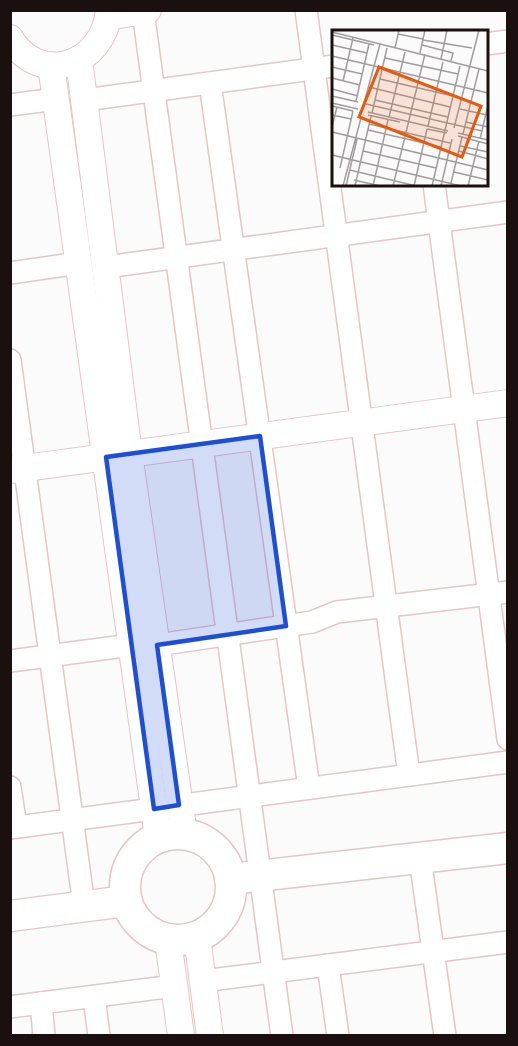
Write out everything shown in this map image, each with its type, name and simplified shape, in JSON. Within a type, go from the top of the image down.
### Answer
[{"type":"main road","points":[[169,821],[214,849],[225,862],[230,879],[231,895],[226,911],[216,924],[182,939],[149,933],[135,919],[126,901],[124,884],[128,867],[137,852],[169,821]]},
{"type":"main road","points":[[230,879],[507,848]]},
{"type":"main road","points":[[10,916],[126,901]]},
{"type":"street","points":[[306,10],[324,67],[332,179]]},
{"type":"street","points":[[10,38],[24,54],[37,61],[51,65],[66,64],[79,60],[95,48],[105,31],[109,14],[146,11],[154,90],[282,1035]]},
{"type":"street","points":[[488,44],[507,41]]},
{"type":"street","points":[[79,60],[106,267],[118,455]]},
{"type":"street","points":[[51,65],[79,263],[118,455],[169,821]]},
{"type":"street","points":[[85,100],[324,67]]},
{"type":"street","points":[[210,83],[309,788]]},
{"type":"street","points":[[10,105],[56,99]]},
{"type":"street","points":[[332,186],[336,235],[409,775]]},
{"type":"street","points":[[434,186],[464,408],[498,593],[507,739]]},
{"type":"street","points":[[106,267],[507,212]]},
{"type":"street","points":[[10,273],[79,263]]},
{"type":"street","points":[[10,360],[18,469],[50,656],[84,906]]},
{"type":"street","points":[[18,469],[507,403]]},
{"type":"street","points":[[10,661],[286,626],[312,622],[337,612],[498,593]]},
{"type":"street","points":[[10,787],[13,827],[72,820],[169,821],[249,796],[507,762]]},
{"type":"street","points":[[420,858],[445,1035]]},
{"type":"street","points":[[182,939],[203,981],[210,1035]]},
{"type":"street","points":[[181,1035],[174,986],[182,939]]},
{"type":"street","points":[[203,981],[507,942]]},
{"type":"street","points":[[328,965],[338,1035]]},
{"type":"street","points":[[10,1007],[174,986]]},
{"type":"street","points":[[94,997],[99,1035]]},
{"type":"street","points":[[41,1004],[45,1035]]},
{"type":"highlighted area","points":[[260,436],[286,626],[157,645],[179,805],[154,809],[106,457]]}]
